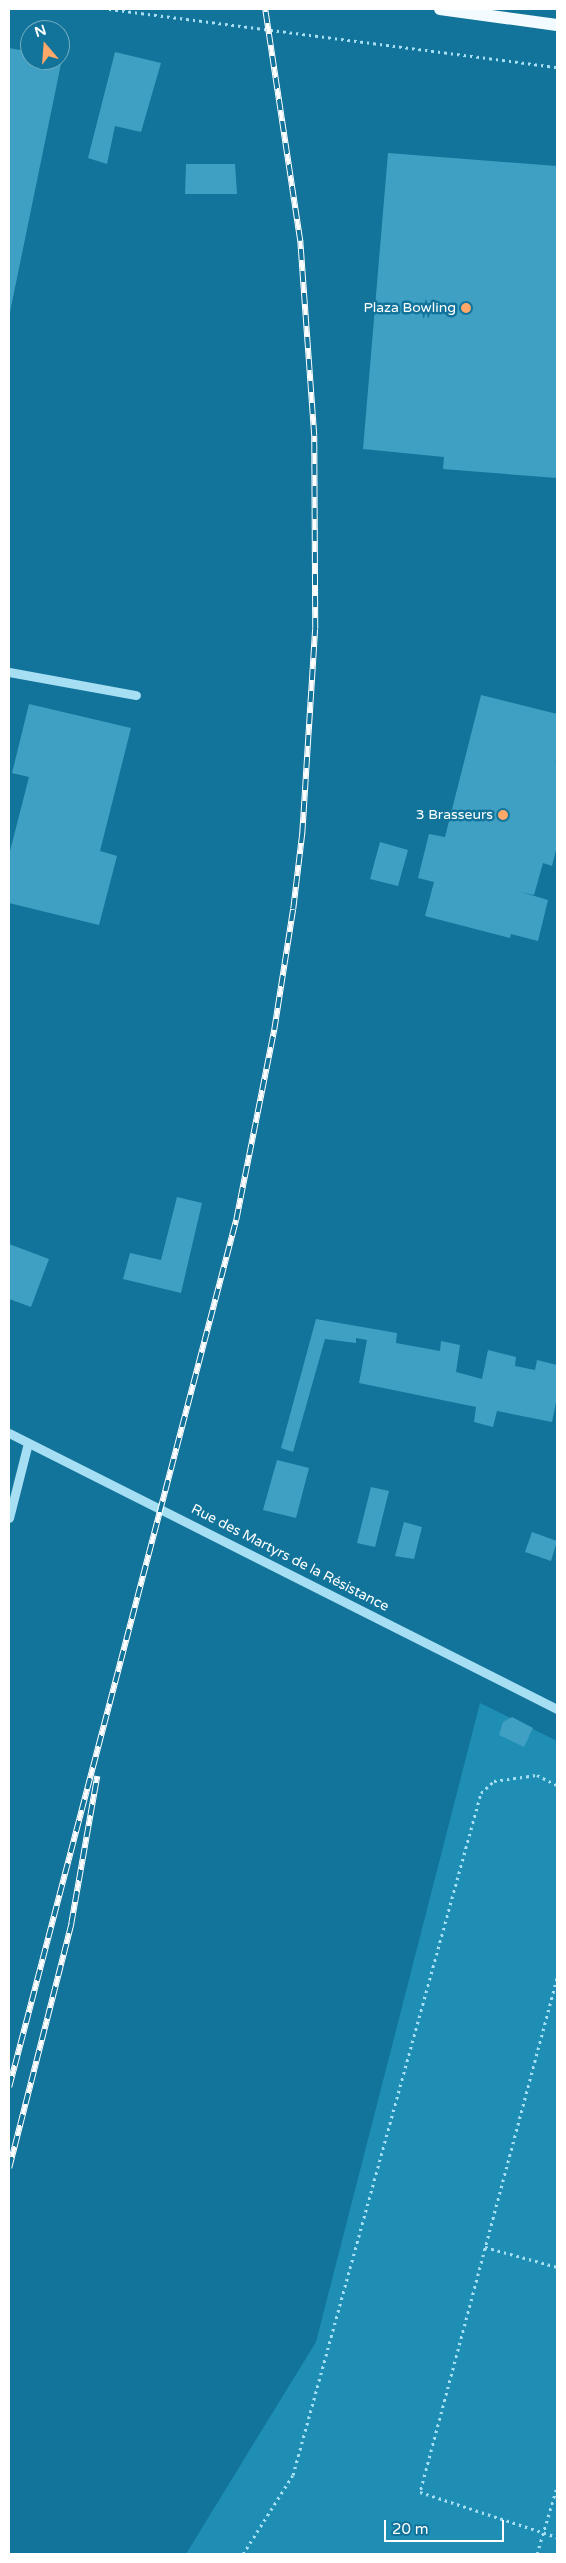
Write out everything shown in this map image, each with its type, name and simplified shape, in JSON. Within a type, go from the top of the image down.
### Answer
[{"type":"main road","points":[[440,9],[557,25]]},
{"type":"street","points":[[9,672],[136,695]]},
{"type":"street","name":"Rue des Martyrs de la Résistance","points":[[9,1433],[557,1709]]},
{"type":"street","points":[[9,1518],[28,1443]]},
{"type":"path","points":[[109,9],[557,67]]},
{"type":"path","points":[[243,2554],[294,2475],[481,1794],[494,1781],[537,1775],[557,1785]]},
{"type":"path","points":[[557,1978],[420,2492],[557,2536]]},
{"type":"path","points":[[485,2246],[557,2267]]},
{"type":"path","points":[[537,2554],[557,2487]]},
{"type":"shaded area","points":[[480,1703],[557,1741],[557,2554],[186,2554],[316,2342]]},
{"type":"building","points":[[9,48],[20,50],[20,70],[60,70],[10,312]]},
{"type":"building","points":[[115,52],[161,63],[141,132],[115,126],[107,164],[88,158]]},
{"type":"building","name":"Plaza Bowling","points":[[388,153],[557,166],[557,478],[443,469],[444,457],[363,449]]},
{"type":"building","points":[[186,164],[235,164],[237,194],[185,194]]},
{"type":"building","name":"3 Brasseurs","points":[[481,695],[557,714],[557,761],[554,761],[557,762],[557,846],[552,866],[543,863],[534,895],[521,892],[548,900],[538,941],[511,934],[510,938],[425,916],[434,882],[418,878],[429,834],[445,837]]},
{"type":"building","points":[[29,704],[131,728],[100,851],[117,856],[99,925],[9,903],[9,855],[29,777],[12,773]]},
{"type":"building","points":[[380,842],[408,850],[398,886],[370,879]]},
{"type":"building","points":[[177,1197],[202,1203],[181,1293],[123,1279],[130,1253],[161,1260]]},
{"type":"building","points":[[9,1244],[49,1259],[31,1307],[9,1299]]},
{"type":"building","points":[[316,1319],[397,1333],[396,1343],[440,1351],[441,1341],[460,1345],[456,1372],[482,1379],[488,1350],[516,1357],[515,1366],[535,1370],[537,1360],[557,1365],[557,1397],[552,1422],[497,1411],[493,1427],[474,1422],[476,1407],[359,1383],[367,1340],[356,1338],[356,1343],[325,1339],[293,1452],[281,1448]]},
{"type":"building","points":[[277,1460],[309,1468],[296,1518],[263,1510]]},
{"type":"building","points":[[371,1487],[389,1491],[375,1547],[357,1543]]},
{"type":"building","points":[[404,1522],[422,1527],[414,1559],[395,1556]]},
{"type":"building","points":[[532,1532],[557,1541],[551,1561],[525,1552]]},
{"type":"building","points":[[512,1717],[533,1728],[524,1747],[499,1735],[503,1722]]},
{"type":"railway","points":[[9,2087],[236,1220],[274,1030],[293,909],[302,834],[315,629],[314,436],[300,241],[265,9]]},
{"type":"railway","points":[[9,2168],[71,1924],[97,1776]]},
{"type":"place","name":"Plaza Bowling","points":[[466,308]]},
{"type":"place","name":"3 Brasseurs","points":[[503,815]]}]
